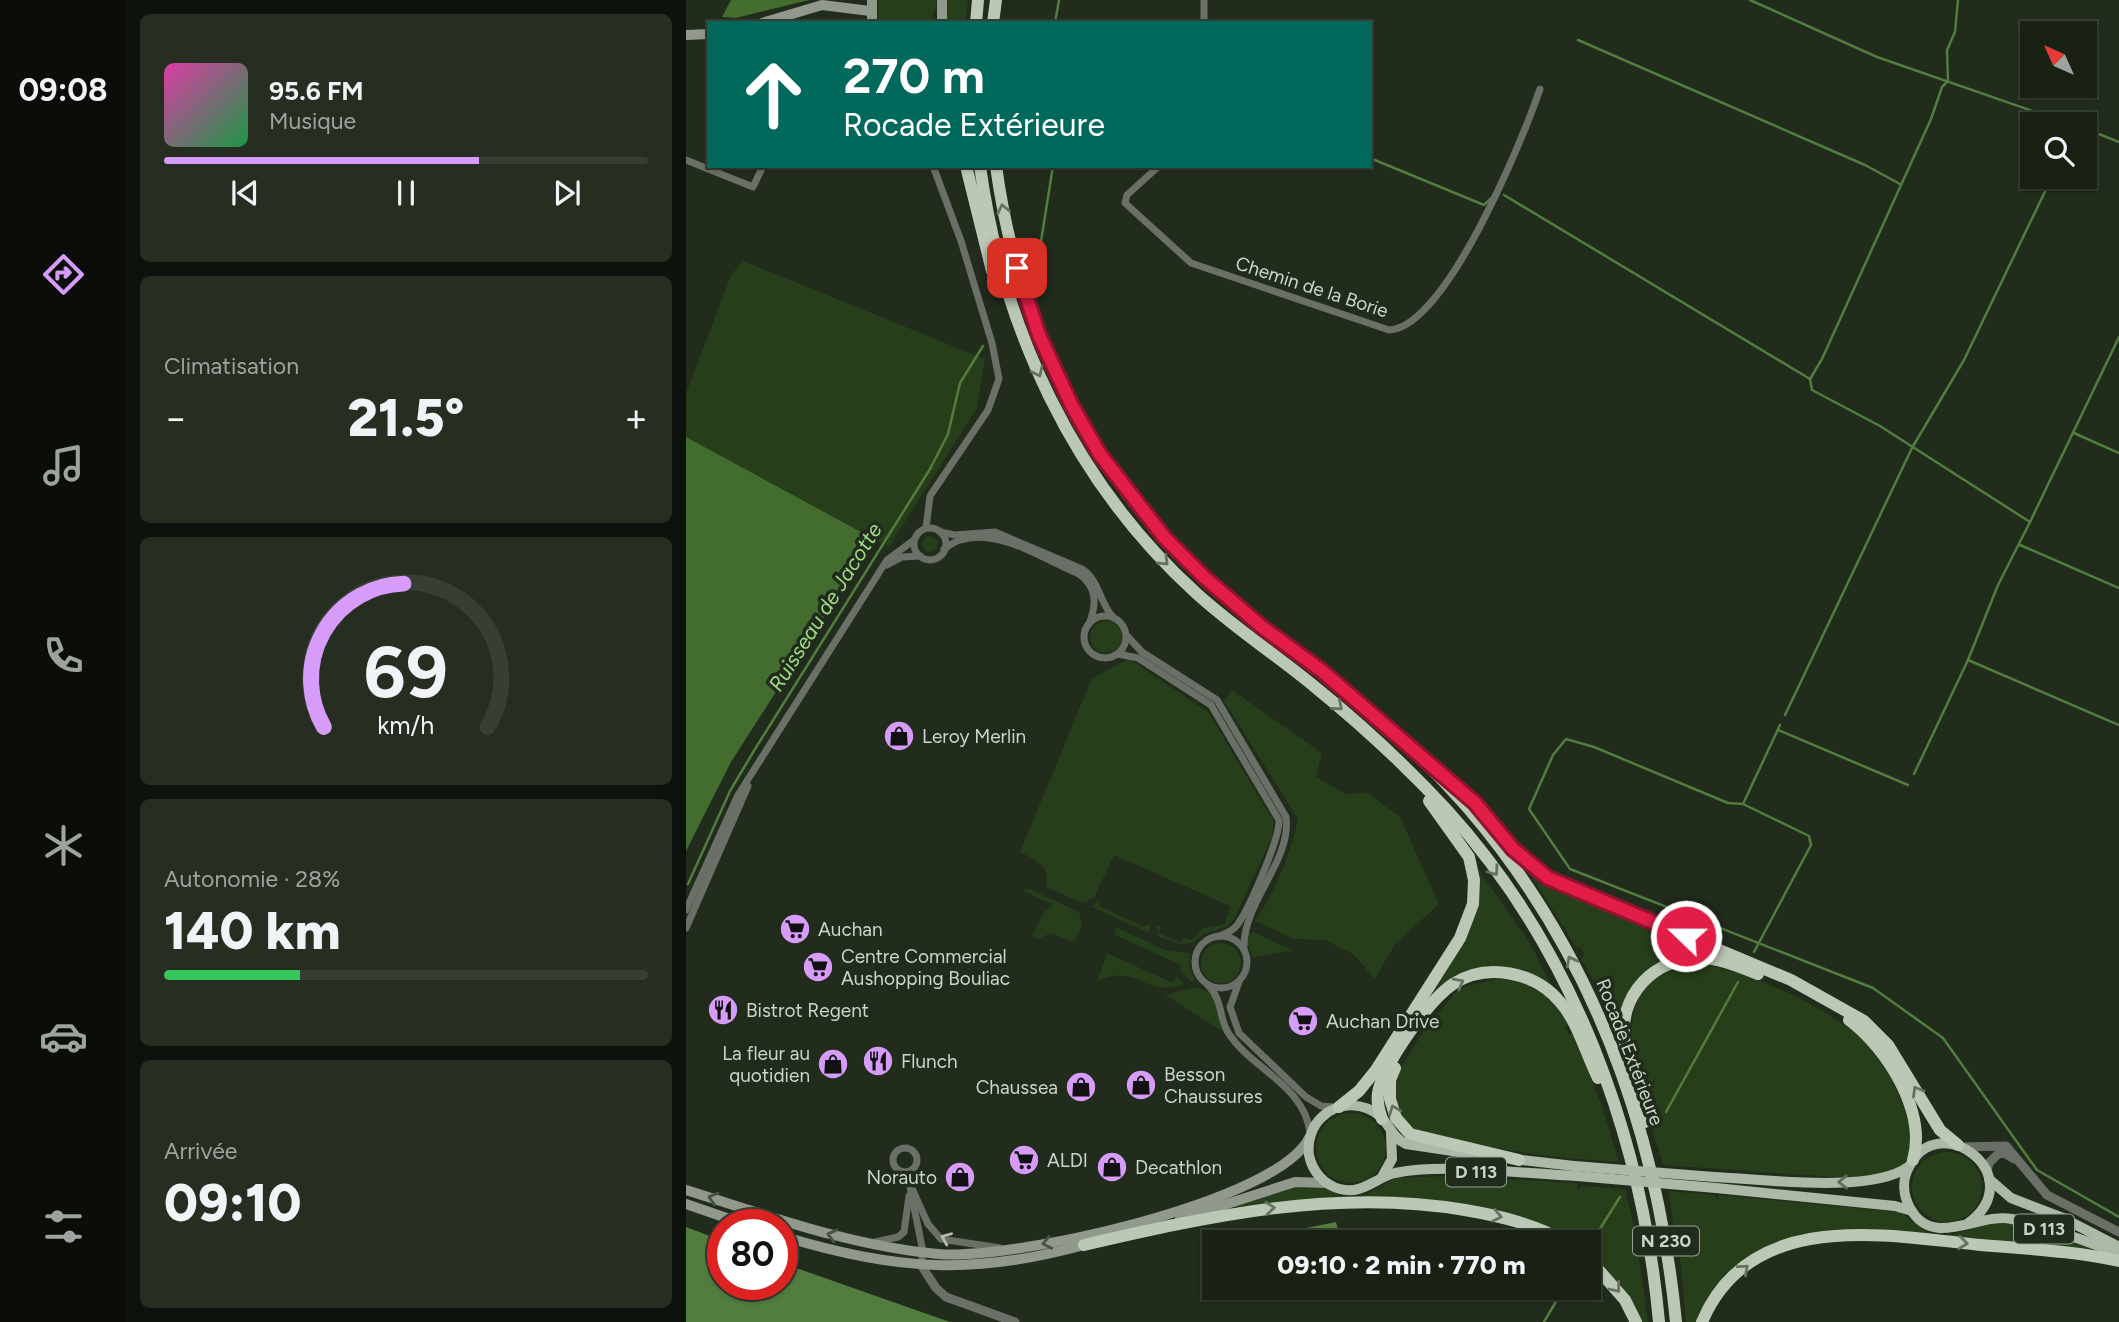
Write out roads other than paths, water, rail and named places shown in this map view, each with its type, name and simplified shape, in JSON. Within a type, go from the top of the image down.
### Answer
[{"type":"highway","points":[[976,21],[978,0]]},
{"type":"highway","points":[[993,21],[996,0]]},
{"type":"highway","points":[[966,168],[985,252],[1024,344]]},
{"type":"highway","name":"N 230","points":[[979,168],[994,250],[1024,344],[1055,410],[1084,459],[1153,550],[1194,592],[1312,684],[1394,757],[1466,832],[1546,948],[1578,1012],[1610,1086],[1630,1154],[1653,1266],[1658,1322]]},
{"type":"highway","name":"Rocade Extérieure","points":[[996,168],[1010,242],[1039,335],[1071,404],[1099,453],[1164,537],[1204,577],[1262,627],[1322,671],[1408,745],[1468,808],[1514,869],[1561,942],[1608,1036],[1651,1160],[1670,1260],[1676,1322]]},
{"type":"highway","points":[[1408,745],[1475,803],[1513,849],[1548,878],[1791,979],[1864,1021],[1888,1045],[1940,1130],[1961,1146]]},
{"type":"highway","points":[[1339,1107],[1359,1091],[1376,1070],[1460,938],[1473,904],[1474,880],[1465,847],[1394,757]]},
{"type":"highway","points":[[1651,1160],[1643,1107],[1625,1038],[1628,1006],[1633,993],[1653,972],[1682,959],[1698,958],[1727,962],[1787,987],[1844,1017],[1870,1037],[1891,1064],[1904,1095],[1917,1138],[1911,1164]]},
{"type":"highway","points":[[1382,1118],[1377,1099],[1384,1076],[1431,1007],[1453,985],[1480,974],[1512,974],[1527,978],[1550,991],[1570,1016],[1630,1154]]},
{"type":"highway","points":[[1431,1007],[1391,1080],[1390,1099],[1396,1118],[1402,1126],[1418,1137],[1519,1160]]},
{"type":"highway","points":[[1084,1245],[1234,1212],[1305,1205],[1391,1202],[1494,1215],[1539,1230]]},
{"type":"highway","points":[[1702,1322],[1714,1300],[1743,1269],[1774,1250],[1814,1237],[1891,1236],[2119,1261]]},
{"type":"highway","points":[[1601,1273],[1625,1300],[1636,1322]]},
{"type":"main road","points":[[942,0],[942,21]]},
{"type":"main road","points":[[769,21],[822,5],[871,5]]},
{"type":"main road","points":[[686,35],[707,34]]},
{"type":"main road","points":[[686,1190],[867,1243],[961,1255],[1011,1250],[1144,1220],[1227,1194],[1276,1170],[1303,1149],[1320,1119],[1339,1107],[1362,1107],[1382,1118],[1391,1132],[1392,1158],[1377,1181],[1353,1191],[1327,1183],[1295,1182],[1084,1245],[986,1265],[922,1265],[834,1251],[798,1241]]},
{"type":"main road","name":"D 113","points":[[1391,1132],[1398,1140],[1417,1146],[1519,1160],[1575,1171]]},
{"type":"main road","points":[[1310,1137],[1311,1163],[1327,1183]]},
{"type":"main road","points":[[1933,1146],[1961,1146],[1981,1161],[1988,1174],[1987,1199],[1976,1218],[1967,1224],[1943,1229],[1931,1226],[1912,1211],[1904,1190],[1911,1164],[1933,1146]]},
{"type":"main road","name":"D 113","points":[[1715,1182],[1863,1181],[1891,1177],[1911,1164]]},
{"type":"main road","name":"D 113","points":[[1377,1181],[1391,1174],[1423,1171],[1575,1171],[1715,1182],[1895,1206],[1912,1211]]},
{"type":"main road","name":"D 113","points":[[1988,1174],[1995,1187],[2011,1198],[2063,1218],[2119,1247]]},
{"type":"main road","points":[[686,1204],[707,1211]]},
{"type":"main road","name":"D 113","points":[[1967,1224],[1992,1217],[2013,1219],[2119,1253]]},
{"type":"street","points":[[1204,0],[1204,21]]},
{"type":"street","name":"Chemin de la Borie","points":[[1158,168],[1127,195],[1125,203],[1191,263],[1389,330],[1401,329],[1420,313],[1469,244],[1498,193],[1540,89]]},
{"type":"street","points":[[686,160],[753,187],[762,168]]},
{"type":"street","points":[[926,528],[927,508],[933,490],[988,410],[999,379],[992,343],[961,241],[934,168]]},
{"type":"street","points":[[686,910],[738,795],[891,556],[926,528],[955,535],[995,532],[1082,569],[1094,580],[1106,609],[1123,624],[1127,636],[1142,652],[1217,700],[1286,817],[1285,837],[1246,926],[1244,949],[1247,966],[1230,1007],[1239,1033],[1306,1097],[1321,1106],[1339,1107]]},
{"type":"street","points":[[940,531],[945,540],[944,549]]},
{"type":"street","points":[[882,570],[898,558],[920,556],[933,559],[956,541],[993,537],[1079,574],[1090,583],[1095,605],[1084,638],[1092,653],[1105,658],[1118,654],[1138,659],[1211,705],[1279,820],[1274,844],[1242,916],[1230,932],[1203,943],[1196,956],[1197,972],[1219,997],[1228,1033],[1292,1095],[1305,1114],[1310,1137]]},
{"type":"street","points":[[914,540],[915,549],[920,556]]},
{"type":"street","points":[[1089,624],[1100,616],[1113,617]]},
{"type":"street","points":[[1118,654],[1127,636]]},
{"type":"street","points":[[686,928],[750,779]]},
{"type":"street","points":[[1219,936],[1233,939],[1244,949]]},
{"type":"street","points":[[1208,985],[1223,988],[1239,982]]},
{"type":"street","points":[[1961,1146],[2006,1146],[2014,1153],[2020,1165]]},
{"type":"street","points":[[1988,1174],[1989,1163],[1998,1154],[2010,1156],[2047,1195],[2119,1232]]},
{"type":"street","points":[[908,1172],[923,1252],[922,1265],[936,1288],[946,1297],[1015,1322]]},
{"type":"street","points":[[910,1184],[928,1224],[941,1239],[1011,1250]]},
{"type":"street","points":[[867,1243],[898,1237],[904,1232],[910,1184]]},
{"type":"waterway","name":"Ruisseau de Jacotte","points":[[1055,21],[1059,0]]},
{"type":"waterway","points":[[1750,0],[1877,57],[2035,112]]},
{"type":"waterway","points":[[1810,379],[1822,359],[1931,119],[1942,87],[1948,81],[1947,50],[1955,32],[1958,0]]},
{"type":"waterway","points":[[1578,40],[1865,165],[1900,184]]},
{"type":"waterway","points":[[2097,133],[2119,142]]},
{"type":"waterway","points":[[1372,159],[1484,205],[1491,198]]},
{"type":"waterway","name":"Ruisseau de Jacotte","points":[[1035,279],[1053,168]]},
{"type":"waterway","points":[[1785,715],[1912,448],[1964,360],[2046,189]]},
{"type":"waterway","points":[[1504,195],[1810,379],[1812,390],[1880,426],[2030,522],[1998,585],[1968,660],[1914,774]]},
{"type":"waterway","points":[[2030,522],[2119,337]]},
{"type":"waterway","name":"Ruisseau de Jacotte","points":[[688,884],[730,791],[930,469],[948,434],[960,383],[983,346]]},
{"type":"waterway","points":[[2074,433],[2119,453]]},
{"type":"waterway","points":[[2020,545],[2119,588]]},
{"type":"waterway","points":[[1968,660],[2119,725]]},
{"type":"waterway","points":[[1754,952],[1811,845],[1809,836],[1743,804],[1780,725]]},
{"type":"waterway","points":[[1778,730],[1908,785]]},
{"type":"waterway","points":[[1743,804],[1728,803],[1594,747],[1566,739],[1553,755],[1529,809],[1570,869],[1873,988],[1943,1038],[2037,1170],[2119,1217]]},
{"type":"waterway","points":[[1666,1112],[1738,982]]},
{"type":"waterway","points":[[1599,1230],[1620,1197]]},
{"type":"waterway","points":[[1544,1322],[1557,1300]]},
{"type":"place","name":"Leroy Merlin","points":[[899,736]]},
{"type":"place","name":"Auchan","points":[[795,929]]},
{"type":"place","name":"Centre Commercial Aushopping Bouliac","points":[[818,967]]},
{"type":"place","name":"Bistrot Regent","points":[[723,1010]]},
{"type":"place","name":"Auchan Drive","points":[[1303,1021]]},
{"type":"place","name":"Flunch","points":[[878,1061]]},
{"type":"place","name":"La fleur au quotidien","points":[[833,1064]]},
{"type":"place","name":"Besson Chaussures","points":[[1141,1085]]},
{"type":"place","name":"Chaussea","points":[[1081,1087]]},
{"type":"place","name":"ALDI","points":[[1024,1160]]},
{"type":"place","name":"Decathlon","points":[[1112,1167]]},
{"type":"place","name":"Norauto","points":[[960,1177]]}]
